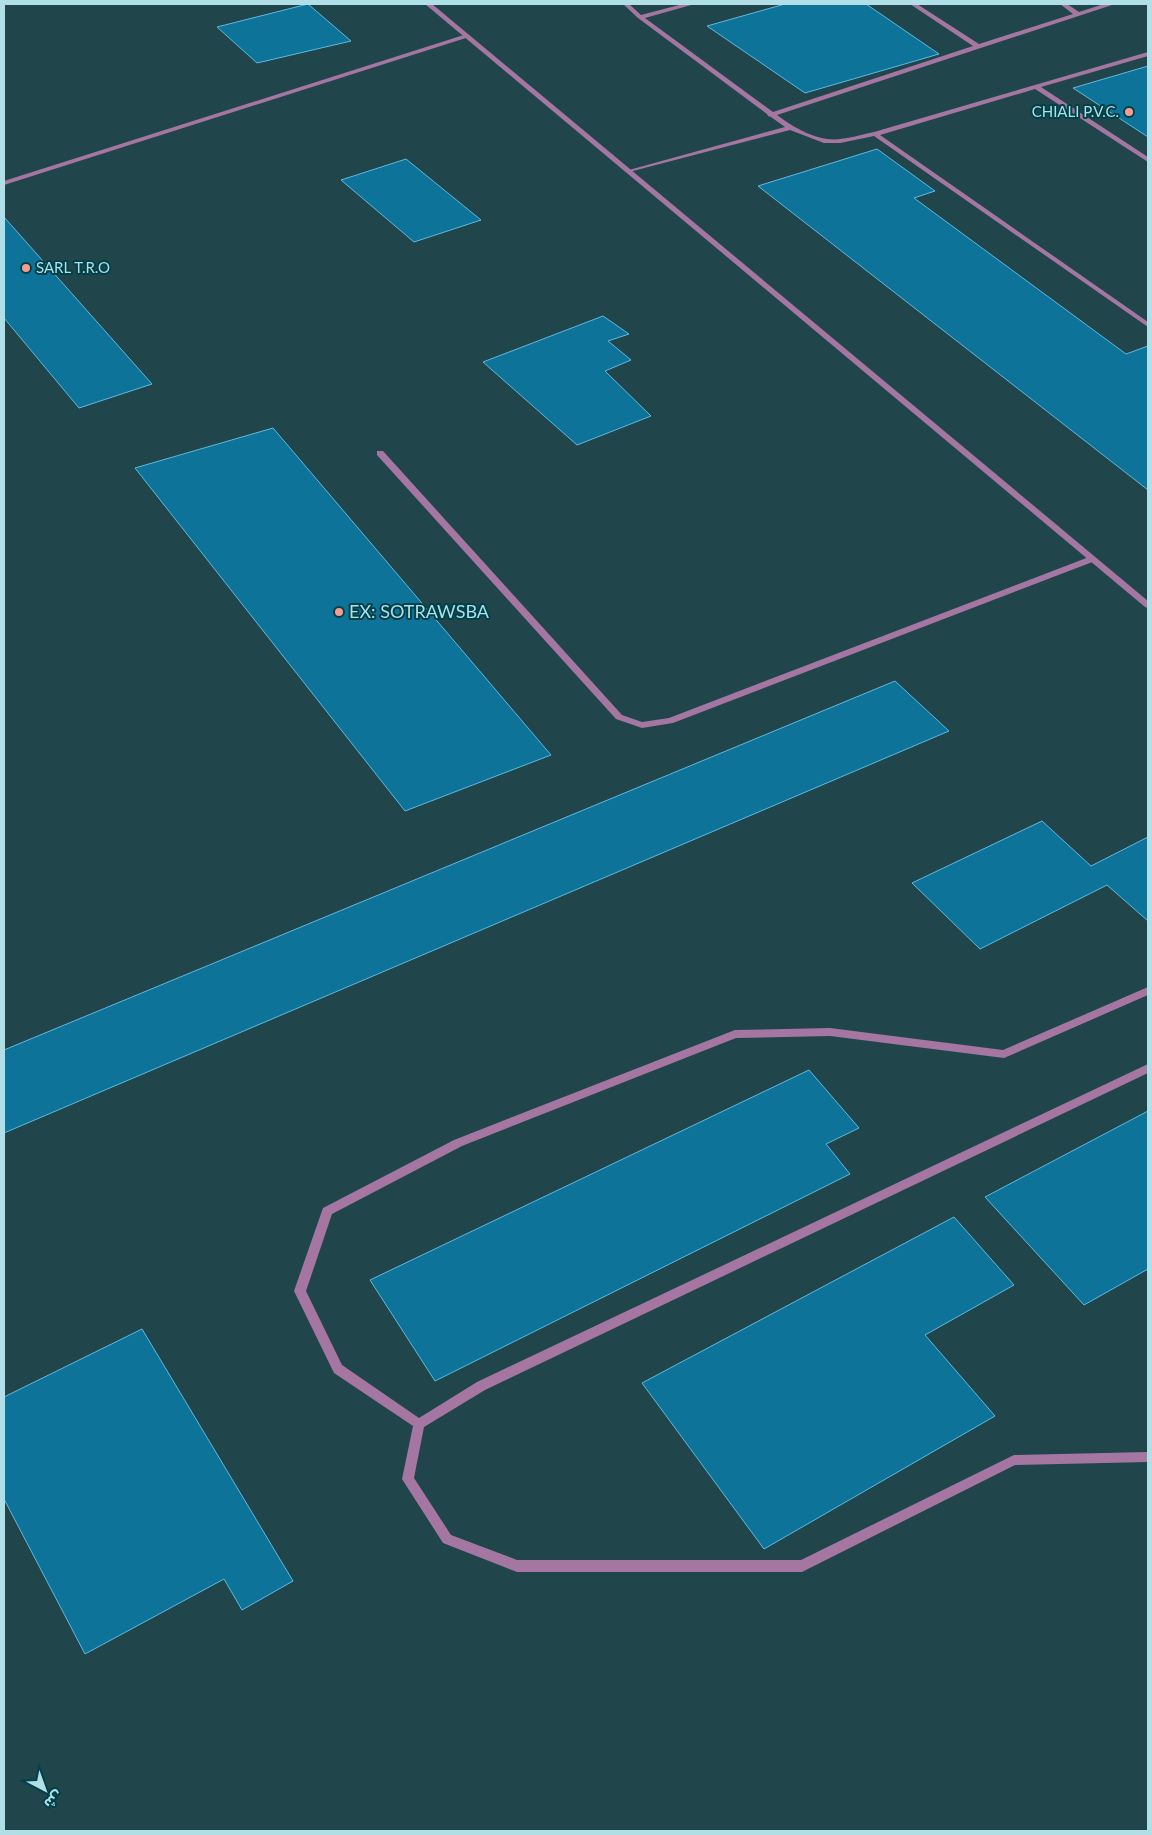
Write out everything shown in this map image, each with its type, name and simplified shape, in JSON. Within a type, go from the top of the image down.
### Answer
[{"type":"street","points":[[428,4],[1148,606]]},
{"type":"street","points":[[626,4],[640,17],[770,115],[790,128],[824,142],[875,134],[1148,54]]},
{"type":"street","points":[[640,17],[689,4]]},
{"type":"street","points":[[913,4],[978,46]]},
{"type":"street","points":[[1063,4],[1078,14]]},
{"type":"street","points":[[770,115],[1110,4]]},
{"type":"street","points":[[4,183],[467,36]]},
{"type":"street","points":[[1036,87],[1148,160]]},
{"type":"street","points":[[630,171],[790,128]]},
{"type":"street","points":[[875,134],[1148,325]]},
{"type":"street","points":[[380,453],[619,717],[642,725],[670,721],[1092,559]]},
{"type":"street","points":[[420,1424],[338,1369],[300,1291],[327,1211],[458,1143],[736,1034],[830,1032],[1004,1054],[1148,991]]},
{"type":"street","points":[[1148,1068],[481,1386],[420,1424],[408,1479],[447,1538],[517,1566],[802,1566],[1014,1460],[1148,1457]]},
{"type":"shaded area","points":[[4,4],[1148,4],[1148,1831],[4,1831]]},
{"type":"building","points":[[308,4],[351,41],[257,63],[217,27]]},
{"type":"building","points":[[785,4],[866,4],[939,54],[805,93],[707,26]]},
{"type":"building","name":"CHIALI P.V.C.","points":[[1148,66],[1148,137],[1073,88]]},
{"type":"building","points":[[877,149],[935,191],[914,198],[1126,354],[1148,346],[1148,490],[758,186]]},
{"type":"building","points":[[406,159],[481,220],[414,242],[341,180]]},
{"type":"building","name":"SARL T.R.O","points":[[4,217],[152,384],[79,408],[4,318]]},
{"type":"building","points":[[603,316],[629,334],[608,341],[631,360],[605,371],[651,416],[577,445],[483,362]]},
{"type":"building","name":"EX: SOTRAWSBA","points":[[273,428],[551,755],[405,811],[135,468]]},
{"type":"building","points":[[895,681],[949,731],[4,1133],[4,1050]]},
{"type":"building","points":[[1042,821],[1091,866],[1148,837],[1148,921],[1107,885],[980,949],[912,883]]},
{"type":"building","points":[[809,1070],[859,1128],[826,1144],[850,1174],[435,1381],[370,1280]]},
{"type":"building","points":[[1148,1111],[1148,1269],[1084,1305],[985,1197]]},
{"type":"building","points":[[954,1217],[1014,1285],[925,1335],[995,1416],[764,1549],[642,1383]]},
{"type":"building","points":[[142,1329],[293,1581],[242,1610],[224,1579],[85,1654],[4,1499],[4,1397]]},
{"type":"place","name":"CHIALI P.V.C.","points":[[1129,112]]},
{"type":"place","name":"SARL T.R.O","points":[[26,268]]},
{"type":"place","name":"EX: SOTRAWSBA","points":[[339,612]]}]
